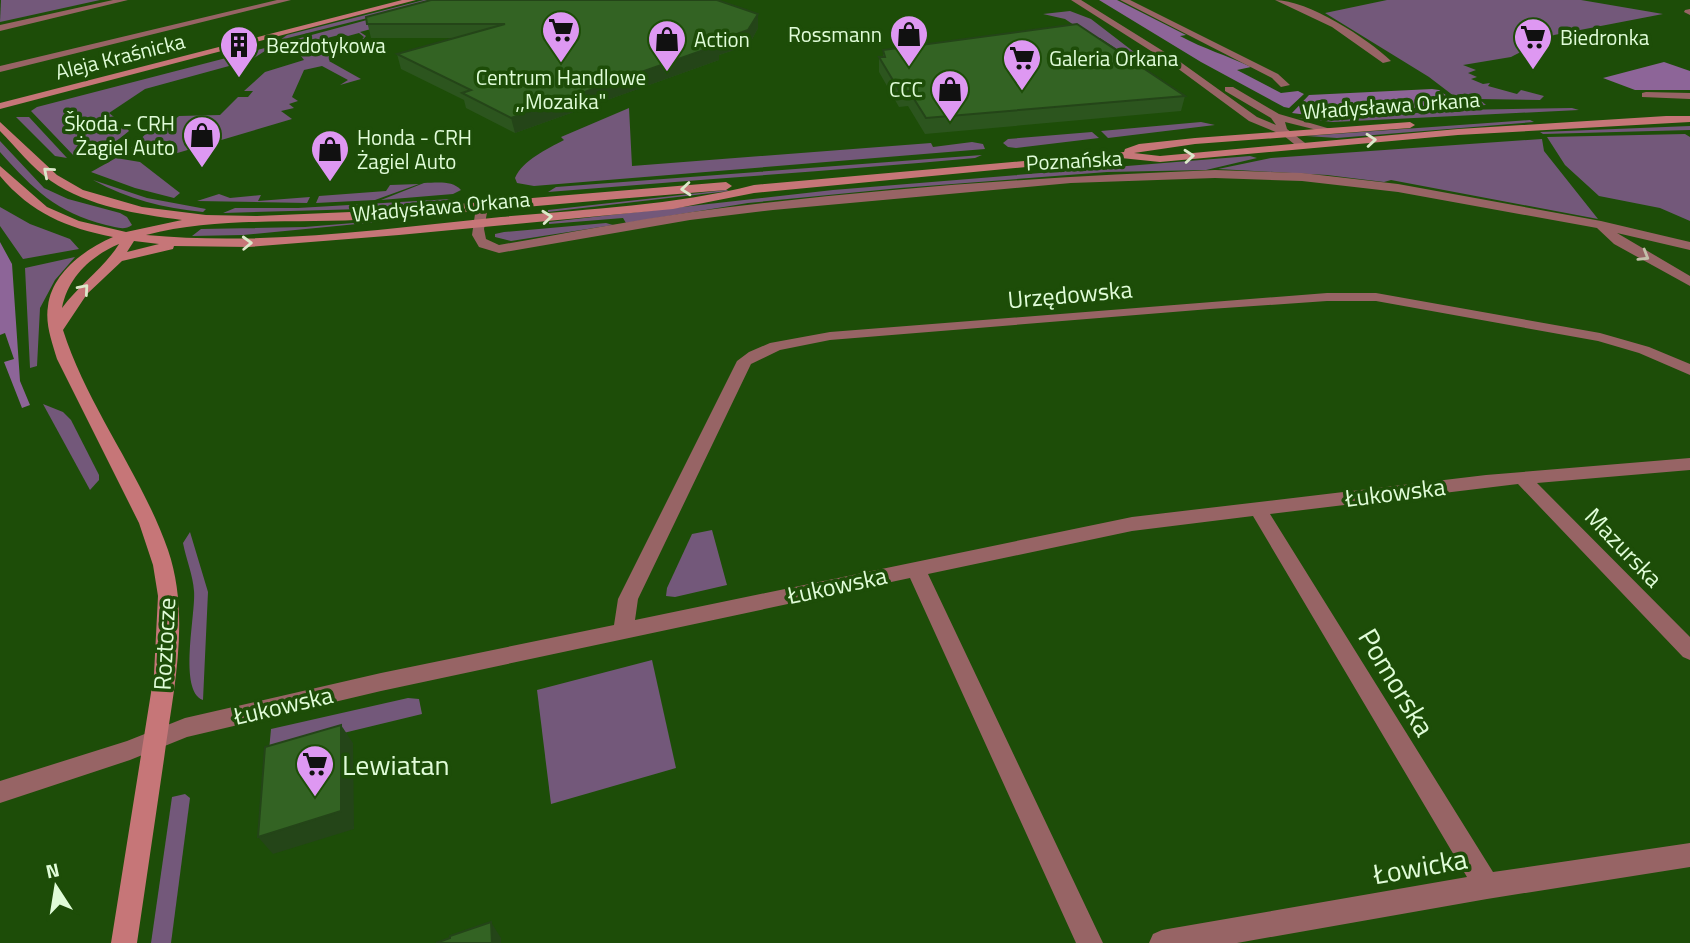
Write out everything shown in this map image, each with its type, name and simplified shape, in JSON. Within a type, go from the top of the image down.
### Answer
[{"type":"street","points":[[0,28],[124,0]]},
{"type":"street","points":[[0,69],[287,0]]},
{"type":"street","name":"Aleja Kraśnicka","points":[[0,96],[384,0]]},
{"type":"street","name":"Aleja Kraśnicka","points":[[0,106],[412,0]]},
{"type":"street","points":[[1075,0],[1176,63],[1253,118],[1287,133],[1303,146]]},
{"type":"street","points":[[1087,0],[1275,116],[1329,130]]},
{"type":"street","points":[[1125,0],[1275,76],[1285,85]]},
{"type":"street","points":[[1279,0],[1335,25],[1386,61]]},
{"type":"street","points":[[1646,95],[1690,96]]},
{"type":"street","points":[[1275,116],[1287,133]]},
{"type":"street","name":"Władysława Orkana","points":[[1121,155],[1139,147],[1329,130],[1551,117],[1690,119]]},
{"type":"street","points":[[1242,137],[1253,123],[1253,118]]},
{"type":"street","name":"Władysława Orkana","points":[[130,237],[178,243],[290,241],[479,224],[724,197],[754,189],[1121,155],[1160,159],[1538,126],[1666,119]]},
{"type":"street","points":[[0,125],[37,163],[67,187],[141,211],[117,258],[82,291],[57,324]]},
{"type":"street","name":"Roztocze","points":[[0,169],[21,194],[36,206],[73,224],[130,237]]},
{"type":"street","name":"Poznańska","points":[[479,224],[477,233],[480,243],[499,249],[690,216],[786,204],[1071,179],[1215,174],[1337,180],[1431,193],[1601,225],[1690,246]]},
{"type":"street","name":"Władysława Orkana","points":[[141,211],[206,219],[291,219],[482,208],[722,186],[754,189]]},
{"type":"street","points":[[479,224],[482,208]]},
{"type":"street","name":"Roztocze","points":[[124,943],[169,636],[169,599],[165,571],[144,514],[70,372],[55,308],[60,292],[71,274],[90,254],[130,237],[206,219]]},
{"type":"street","points":[[73,224],[86,239],[90,254]]},
{"type":"street","points":[[1601,225],[1619,242],[1690,282]]},
{"type":"street","points":[[117,258],[178,243]]},
{"type":"street","name":"Urzędowska","points":[[623,630],[628,599],[745,361],[759,351],[779,344],[830,336],[1197,306],[1327,297],[1376,297],[1600,337],[1643,350],[1690,370]]},
{"type":"street","name":"Łukowska","points":[[0,792],[185,728],[623,630],[1132,524],[1522,478],[1690,464]]},
{"type":"street","name":"Mazurska","points":[[1522,478],[1690,651]]},
{"type":"street","name":"Pomorska","points":[[1257,508],[1487,886]]},
{"type":"street","points":[[915,568],[1090,943]]},
{"type":"street","name":"Łowicka","points":[[1162,943],[1487,886],[1690,855]]},
{"type":"shaded area","points":[[1,0],[100,0],[0,22]]},
{"type":"shaded area","points":[[424,0],[439,0],[280,40],[287,35]]},
{"type":"shaded area","points":[[1099,0],[1117,0],[1186,35],[1180,36],[1189,41],[1251,67],[1237,70],[1281,93],[1298,91],[1304,94],[1289,108],[1284,107],[1201,62]]},
{"type":"shaded area","points":[[1387,0],[1581,0],[1663,14],[1554,35],[1511,57],[1463,65],[1476,70],[1468,73],[1477,77],[1471,79],[1483,84],[1490,83],[1488,86],[1517,94],[1521,90],[1544,96],[1540,100],[1479,99],[1486,105],[1467,106],[1429,77],[1325,13]]},
{"type":"shaded area","points":[[1070,11],[1091,19],[1147,62],[1134,60],[1100,38],[1082,41],[1086,33],[1065,19],[1043,14]]},
{"type":"shaded area","points":[[378,17],[393,23],[360,32],[366,36],[351,53],[346,54],[344,49],[353,49],[364,37],[359,33],[315,41],[319,44],[310,46],[323,55],[333,52],[334,59],[329,61],[361,79],[340,85],[348,80],[322,66],[304,70],[292,97],[298,101],[289,104],[294,108],[281,111],[292,119],[174,154],[131,148],[152,128],[166,127],[179,116],[220,115],[238,97],[248,97],[253,91],[244,91],[265,72],[304,60],[298,52],[282,43]]},
{"type":"shaded area","points":[[268,49],[251,60],[145,89],[109,113],[114,117],[99,121],[110,131],[126,127],[129,131],[110,145],[91,154],[75,157],[31,111],[37,107]]},
{"type":"shaded area","points":[[1664,62],[1690,71],[1690,90],[1635,90],[1603,78]]},
{"type":"shaded area","points":[[1439,90],[1460,106],[1323,117],[1292,113],[1309,95]]},
{"type":"shaded area","points":[[629,108],[632,166],[931,143],[933,147],[972,142],[983,144],[985,149],[534,186],[517,183],[515,178],[524,166],[564,140],[561,137]]},
{"type":"shaded area","points":[[1456,110],[1579,110],[1333,122],[1298,118],[1336,119]]},
{"type":"shaded area","points":[[16,117],[29,117],[67,158],[55,156]]},
{"type":"shaded area","points":[[1530,120],[1534,122],[1337,138],[1306,136]]},
{"type":"shaded area","points":[[1201,122],[1215,125],[1108,138],[1101,131]]},
{"type":"shaded area","points":[[1690,126],[1690,130],[1540,132]]},
{"type":"shaded area","points":[[1092,132],[1099,138],[1016,148],[1003,143],[1008,139]]},
{"type":"shaded area","points":[[1685,134],[1690,137],[1690,221],[1660,208],[1599,196],[1565,165],[1547,137]]},
{"type":"shaded area","points":[[1542,139],[1544,151],[1598,219],[1391,180],[1384,182],[1327,175],[1218,169],[1271,158]]},
{"type":"shaded area","points":[[0,141],[44,188],[68,199],[120,213],[127,217],[132,225],[123,228],[106,225],[88,220],[59,206],[12,166],[0,152]]},
{"type":"shaded area","points":[[982,155],[921,163],[548,192],[556,187]]},
{"type":"shaded area","points":[[1250,156],[1257,158],[1206,170],[1107,172],[900,188],[748,203],[626,223],[623,218],[549,224],[833,190]]},
{"type":"shaded area","points":[[116,158],[140,162],[180,193],[174,198],[135,188],[91,172]]},
{"type":"shaded area","points":[[93,180],[147,198],[206,209],[203,212],[146,202]]},
{"type":"shaded area","points":[[424,183],[449,183],[461,190],[453,194],[381,200]]},
{"type":"shaded area","points":[[419,184],[375,200],[316,203],[319,196],[386,191],[390,185]]},
{"type":"shaded area","points":[[729,191],[548,212],[548,210]]},
{"type":"shaded area","points":[[219,194],[230,198],[261,195],[258,201],[310,197],[307,203],[197,201]]},
{"type":"shaded area","points":[[451,199],[431,205],[399,208],[223,213],[235,208],[298,208]]},
{"type":"shaded area","points":[[0,207],[30,224],[70,239],[79,249],[23,259],[0,226]]},
{"type":"shaded area","points":[[450,215],[243,235],[192,236],[201,229],[305,227]]},
{"type":"shaded area","points":[[606,223],[613,225],[511,241],[495,237],[495,234],[504,232]]},
{"type":"shaded area","points":[[0,242],[12,264],[20,381],[30,405],[22,408],[4,362],[14,359],[5,333],[0,335]]},
{"type":"shaded area","points":[[75,257],[55,280],[40,308],[37,366],[30,368],[25,268]]},
{"type":"shaded area","points":[[43,404],[63,412],[71,420],[99,475],[99,480],[90,490]]},
{"type":"shaded area","points":[[712,530],[727,585],[675,597],[666,596],[667,588],[692,534]]},
{"type":"shaded area","points":[[190,532],[208,592],[203,700],[196,694],[191,682],[194,591],[183,543]]},
{"type":"shaded area","points":[[652,660],[676,768],[551,804],[537,690]]},
{"type":"shaded area","points":[[408,698],[419,699],[422,714],[269,751],[271,729]]},
{"type":"shaded area","points":[[185,794],[190,798],[171,943],[151,943],[172,797]]},
{"type":"building","name":"Centrum Handlowe ,,Mozaika\"","points":[[431,0],[717,0],[758,14],[748,30],[712,43],[718,45],[511,118],[462,93],[471,90],[397,54],[505,24],[367,24],[366,17]]},
{"type":"building","name":"Galeria Orkana","points":[[1077,24],[1185,96],[926,118],[909,91],[900,92],[879,57],[885,57],[883,50]]},
{"type":"building","name":"Lewiatan","points":[[341,725],[341,811],[258,837],[265,747]]},
{"type":"building","points":[[491,922],[492,943],[436,943],[450,936]]},
{"type":"place","name":"Centrum Handlowe ,,Mozaika\"","points":[[561,64]]},
{"type":"place","name":"Rossmann","points":[[909,68]]},
{"type":"place","name":"Biedronka","points":[[1533,71]]},
{"type":"place","name":"Action","points":[[667,73]]},
{"type":"place","name":"Bezdotykowa","points":[[239,79]]},
{"type":"place","name":"Galeria Orkana","points":[[1022,92]]},
{"type":"place","name":"CCC","points":[[950,123]]},
{"type":"place","name":"Škoda - CRH Żagiel Auto","points":[[202,169]]},
{"type":"place","name":"Honda - CRH Żagiel Auto","points":[[330,183]]},
{"type":"place","name":"Lewiatan","points":[[315,798]]}]
